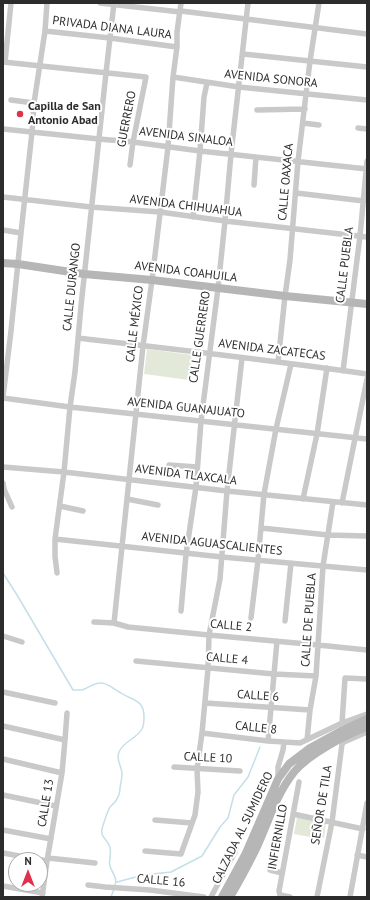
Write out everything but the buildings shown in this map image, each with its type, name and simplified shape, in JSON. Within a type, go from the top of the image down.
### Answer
[{"type":"main road","name":"AVENIDA COAHUILA","points":[[3,263],[84,274],[152,280],[367,304]]},
{"type":"main road","name":"CALZADA AL SUMIDERO","points":[[222,897],[245,855],[278,779],[289,764],[310,748],[341,731],[367,720]]},
{"type":"main road","name":"CALZADA AL SUMIDERO","points":[[230,897],[255,850],[284,786],[296,770],[310,758],[335,742],[367,727]]},
{"type":"street","points":[[11,3],[4,62],[106,73]]},
{"type":"street","points":[[3,398],[12,330],[34,103],[45,31],[47,3]]},
{"type":"street","points":[[100,3],[181,11],[367,34]]},
{"type":"street","name":"CALLE MÉXICO","points":[[114,623],[143,346],[168,147],[177,32],[181,3]]},
{"type":"street","name":"CALLE GUERRERO","points":[[182,611],[186,554],[196,487],[200,420],[218,288],[248,3]]},
{"type":"street","name":"CALLE OAXACA","points":[[278,362],[290,260],[298,161],[310,61],[319,3]]},
{"type":"street","name":"CALLE DURANGO","points":[[57,573],[55,539],[64,472],[91,207],[114,4]]},
{"type":"street","name":"PRIVADA DIANA LAURA","points":[[45,31],[177,46]]},
{"type":"street","points":[[243,54],[367,67]]},
{"type":"street","name":"GUERRERO","points":[[106,73],[146,77],[130,165]]},
{"type":"street","name":"AVENIDA SONORA","points":[[174,77],[239,87],[367,100]]},
{"type":"street","points":[[193,217],[204,97],[207,83]]},
{"type":"street","points":[[11,100],[34,103]]},
{"type":"street","points":[[257,110],[305,109]]},
{"type":"street","points":[[303,123],[319,125]]},
{"type":"street","points":[[358,128],[367,128]]},
{"type":"street","name":"AVENIDA SINALOA","points":[[3,129],[99,140],[133,142],[200,151],[367,169]]},
{"type":"street","points":[[254,185],[256,157]]},
{"type":"street","name":"CALLE PUEBLA","points":[[343,371],[364,201],[367,161]]},
{"type":"street","points":[[296,193],[364,201]]},
{"type":"street","name":"AVENIDA CHIHUAHUA","points":[[3,197],[91,207],[160,212],[367,237]]},
{"type":"street","points":[[3,230],[21,233]]},
{"type":"street","name":"AVENIDA ZACATECAS","points":[[78,338],[367,374]]},
{"type":"street","points":[[145,851],[181,854],[195,815],[198,792],[197,769],[205,703],[209,635],[218,592],[227,491],[242,358]]},
{"type":"street","points":[[250,618],[258,560],[264,494],[276,429],[291,364]]},
{"type":"street","points":[[303,499],[317,434],[327,368]]},
{"type":"street","points":[[342,503],[367,379]]},
{"type":"street","name":"AVENIDA GUANAJUATO","points":[[3,398],[367,439]]},
{"type":"street","points":[[169,465],[197,467]]},
{"type":"street","name":"AVENIDA TLAXCALA","points":[[3,467],[64,472],[227,491],[367,505]]},
{"type":"street","points":[[3,483],[12,507]]},
{"type":"street","points":[[127,499],[158,505]]},
{"type":"street","name":"CALLE DE PUEBLA","points":[[307,740],[310,710],[316,676],[323,566],[333,502]]},
{"type":"street","points":[[60,506],[83,510]]},
{"type":"street","points":[[261,528],[328,535],[365,536]]},
{"type":"street","name":"AVENIDA AGUASCALIENTES","points":[[55,539],[186,554],[367,570]]},
{"type":"street","points":[[285,621],[291,563]]},
{"type":"street","name":"CALLE 2","points":[[94,622],[114,623],[128,627],[367,650]]},
{"type":"street","points":[[3,636],[22,642]]},
{"type":"street","points":[[268,741],[277,641]]},
{"type":"street","name":"CALLE 4","points":[[136,661],[274,674],[316,676]]},
{"type":"street","points":[[342,723],[345,678],[367,679]]},
{"type":"street","points":[[3,692],[55,703]]},
{"type":"street","name":"CALLE 6","points":[[205,703],[310,710]]},
{"type":"street","name":"CALLE 13","points":[[48,859],[62,773],[67,713]]},
{"type":"street","name":"CALLE 8","points":[[202,733],[268,741],[300,743],[342,723],[367,714]]},
{"type":"street","points":[[3,726],[65,740]]},
{"type":"street","name":"SEÑOR DE TILA","points":[[317,897],[332,822],[342,744],[367,732]]},
{"type":"street","points":[[278,779],[278,767],[284,742]]},
{"type":"street","points":[[3,759],[62,773]]},
{"type":"street","name":"CALLE 10","points":[[174,767],[240,771]]},
{"type":"street","name":"INFIERNILLO","points":[[285,896],[279,890],[299,782]]},
{"type":"street","points":[[3,795],[56,806]]},
{"type":"street","points":[[350,897],[367,802]]},
{"type":"street","points":[[293,814],[363,829]]},
{"type":"street","points":[[155,820],[192,823]]},
{"type":"street","points":[[3,830],[51,839]]},
{"type":"street","points":[[211,897],[235,852]]},
{"type":"street","points":[[357,855],[367,857]]},
{"type":"street","points":[[48,859],[95,863]]},
{"type":"street","points":[[270,870],[282,873]]},
{"type":"street","name":"CALLE 16","points":[[88,885],[150,890],[204,897]]},
{"type":"street","points":[[3,886],[43,895]]},
{"type":"green space","points":[[147,349],[192,355],[189,380],[144,374]]},
{"type":"green space","points":[[297,817],[313,820],[310,837],[294,834]]},
{"type":"green space","points":[[314,820],[326,822],[324,838],[311,836]]},
{"type":"waterway","points":[[3,573],[73,690],[82,690],[96,683],[102,683],[137,701],[144,711],[144,724],[142,729],[120,750],[118,756],[122,773],[120,792],[109,809],[102,829],[103,836],[110,848],[110,863],[115,878],[115,886]]},
{"type":"waterway","points":[[117,882],[143,875],[171,872],[202,856],[220,827],[228,818],[234,795],[248,777],[260,747]]},
{"type":"waterway","points":[[111,897],[114,889]]},
{"type":"place","name":"Capilla de San Antonio Abad","points":[[20,114]]}]
